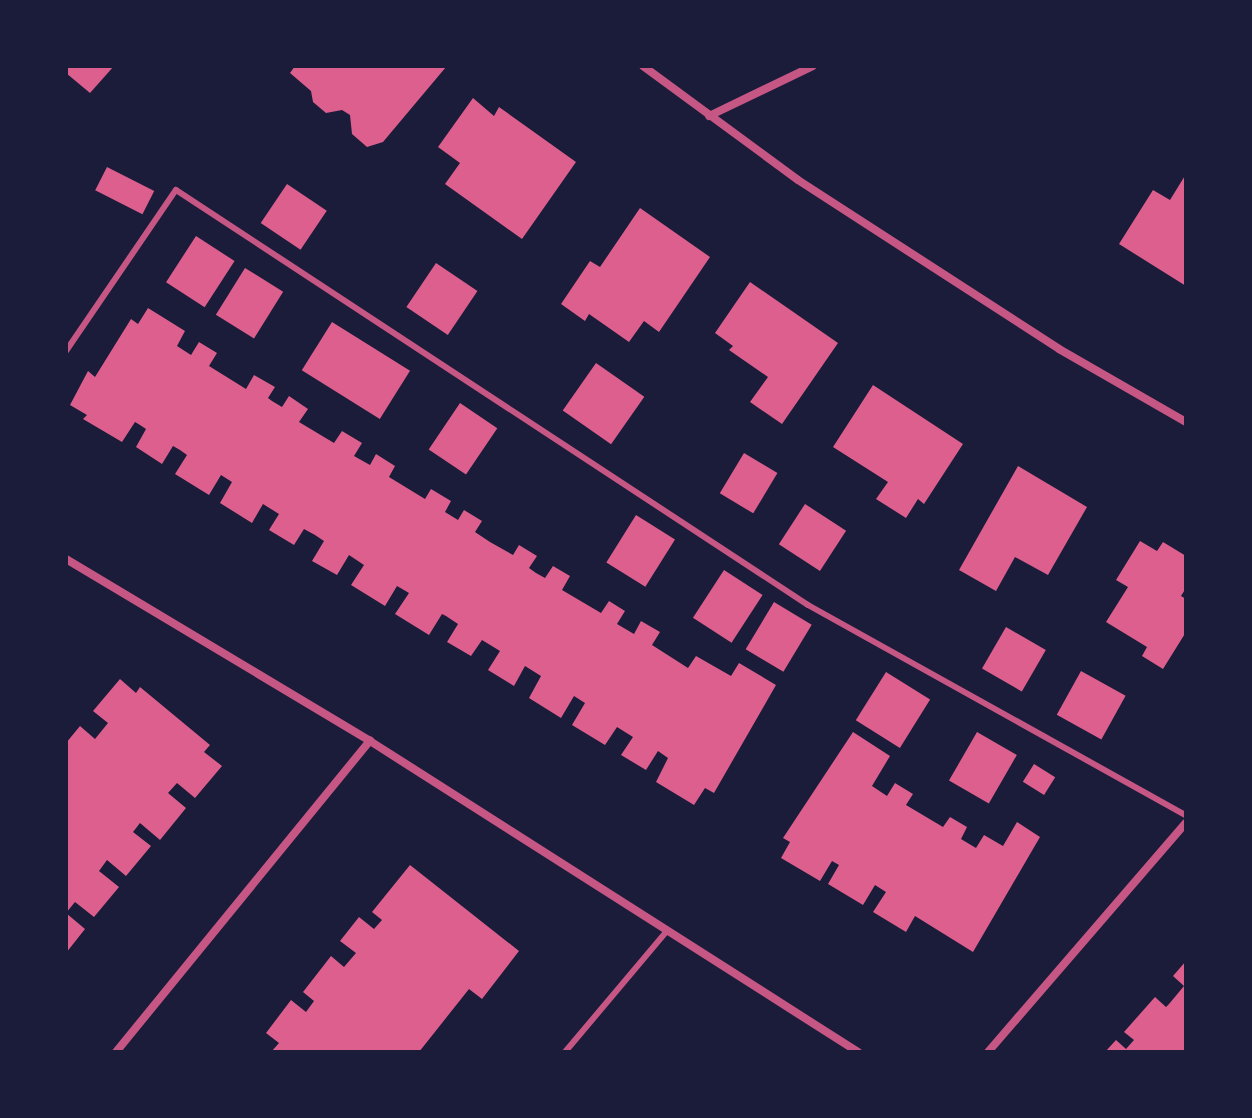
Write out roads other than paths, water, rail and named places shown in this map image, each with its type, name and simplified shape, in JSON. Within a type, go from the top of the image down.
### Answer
[{"type":"street","points":[[643,66],[709,116],[1059,349],[1186,422]]},
{"type":"street","points":[[709,116],[813,66]]},
{"type":"street","points":[[66,559],[370,741],[858,1052]]},
{"type":"street","points":[[116,1052],[370,741]]},
{"type":"street","points":[[988,1052],[1186,823]]},
{"type":"lane","points":[[66,351],[176,190],[808,605],[1186,815]]},
{"type":"lane","points":[[565,1052],[667,931]]}]
